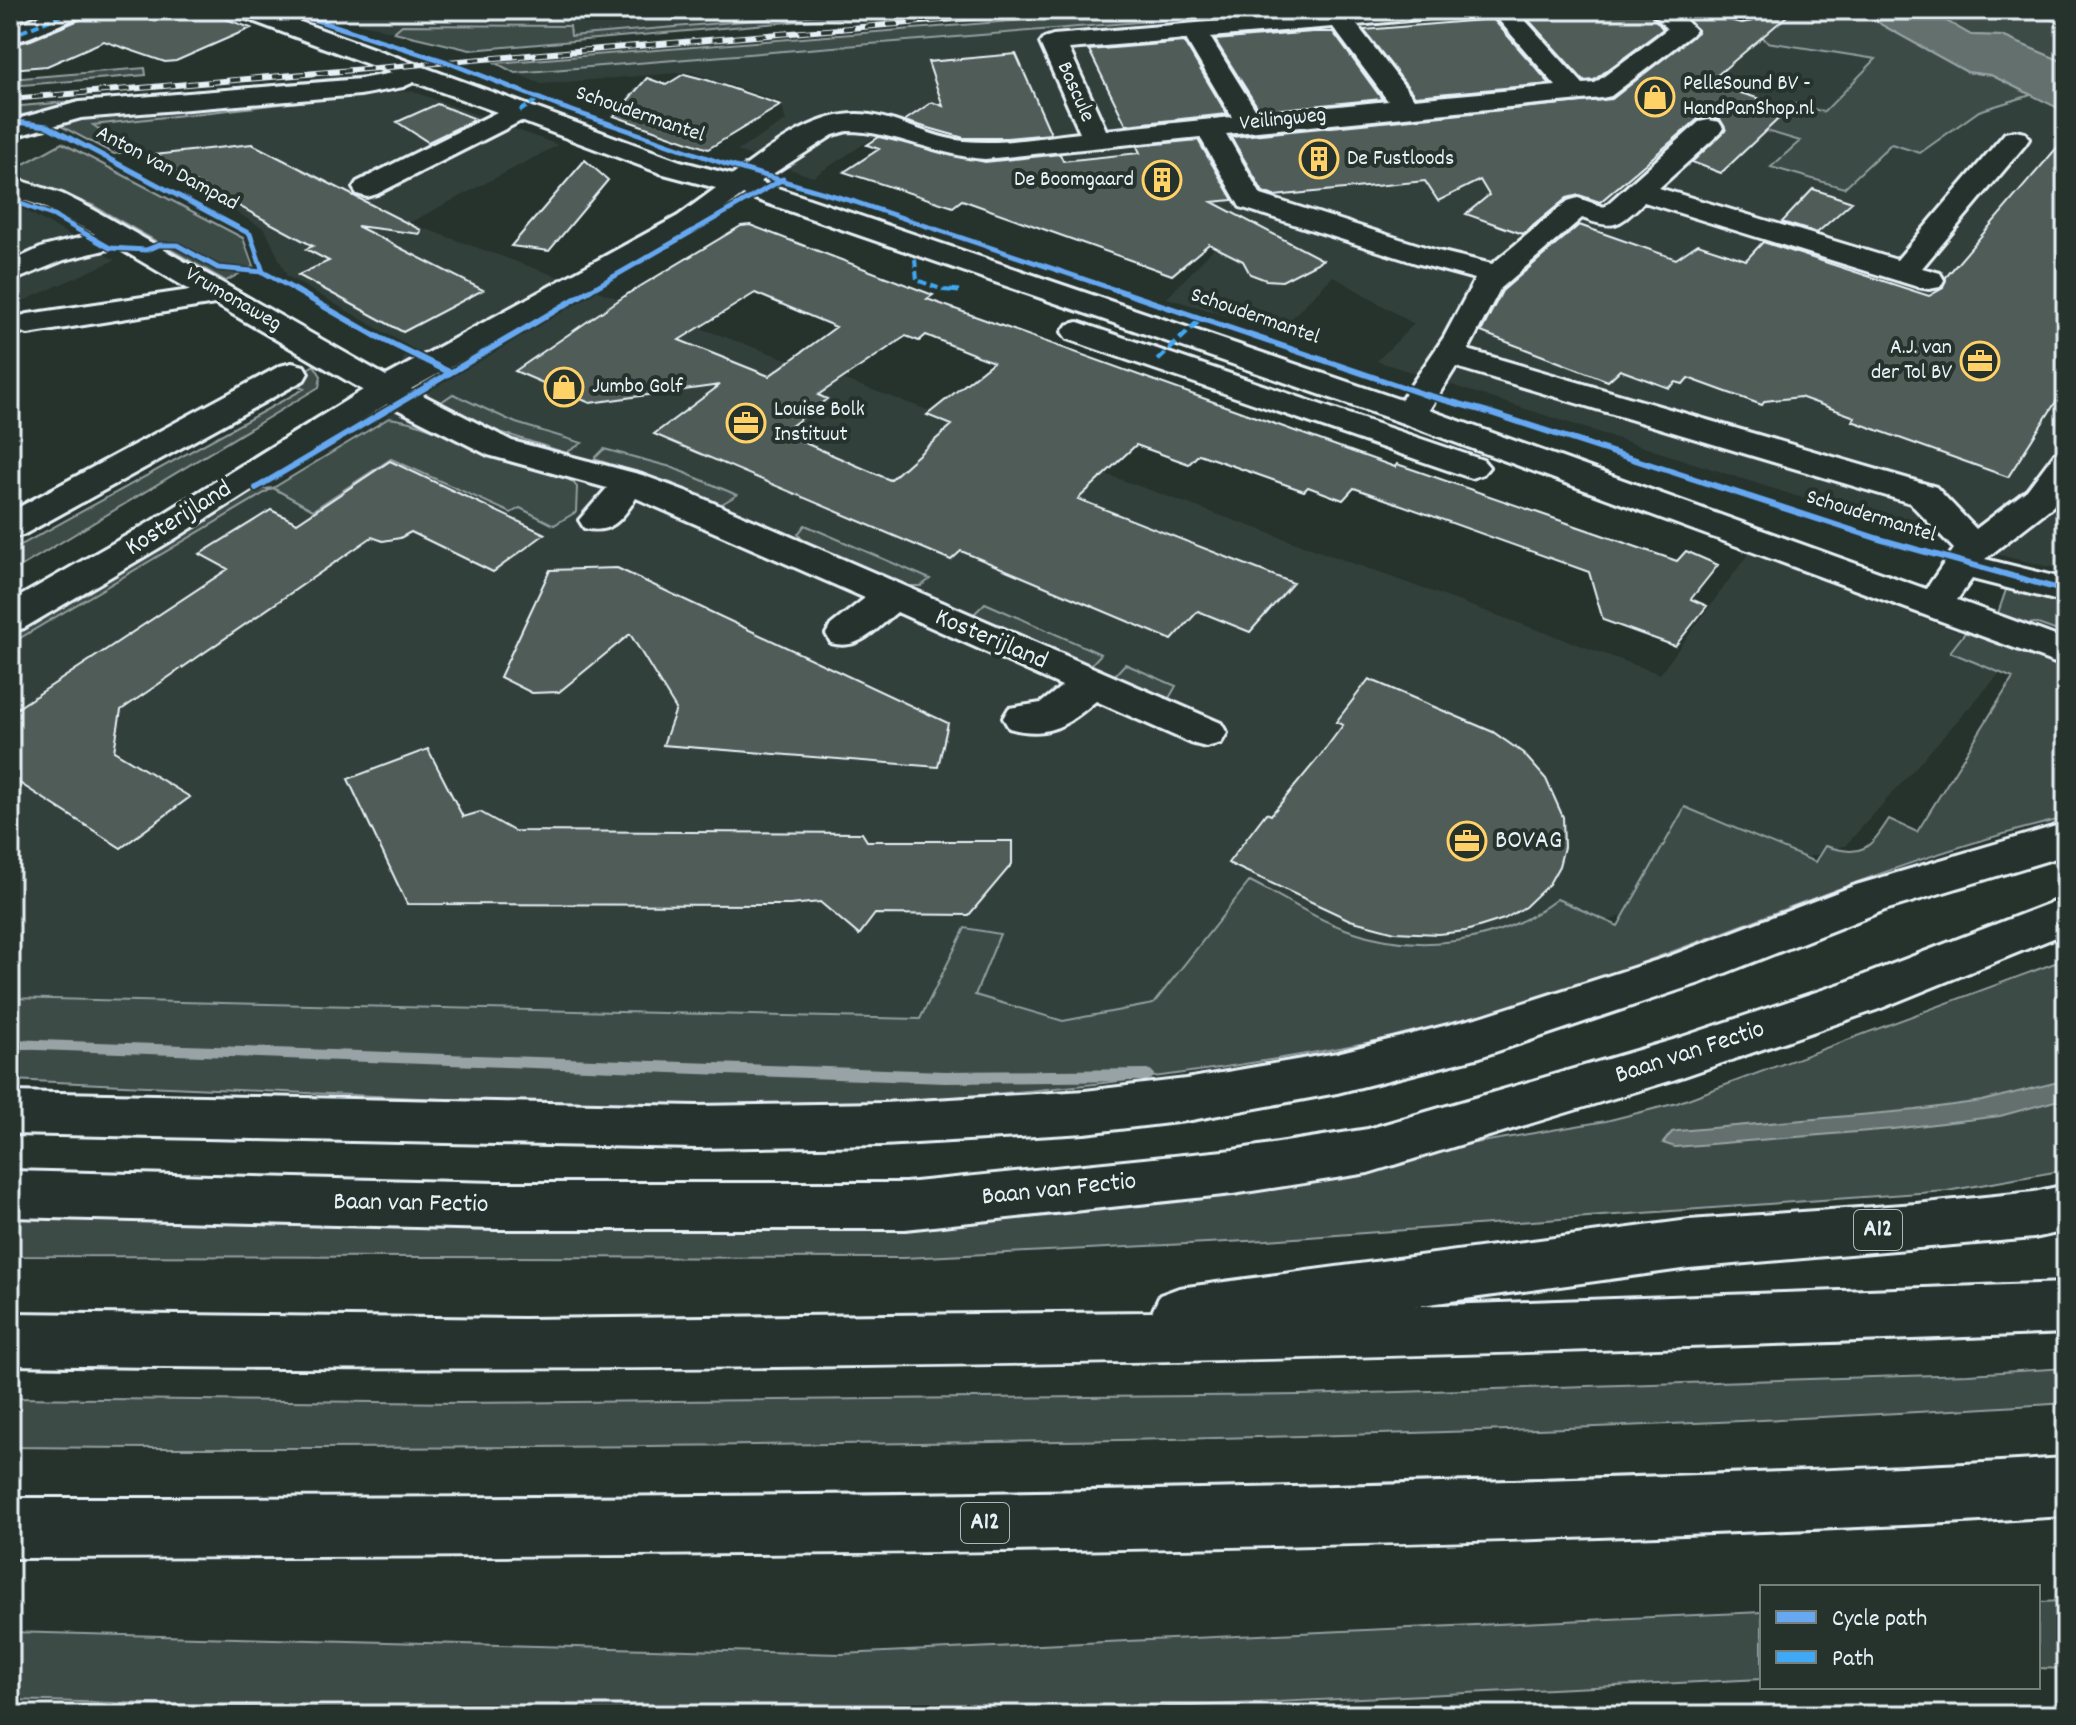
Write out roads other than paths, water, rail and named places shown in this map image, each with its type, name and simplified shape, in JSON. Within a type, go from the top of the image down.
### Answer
[{"type":"main road","points":[[21,32],[74,10]]},
{"type":"main road","name":"Schoudermantel","points":[[245,10],[399,71],[520,111],[670,167],[747,179],[1203,317],[1416,404],[2066,654]]},
{"type":"main road","name":"Schoudermantel","points":[[285,10],[439,60],[558,106],[725,164],[760,191],[967,279],[1236,387],[1677,538]]},
{"type":"main road","points":[[1250,124],[1194,31],[1440,10]]},
{"type":"main road","points":[[1502,10],[1576,92]]},
{"type":"main road","name":"Veilingweg","points":[[747,179],[823,129],[846,123],[883,126],[972,151],[1602,90],[1682,30],[1666,14]]},
{"type":"main road","points":[[1340,19],[1406,107]]},
{"type":"main road","name":"Bascule","points":[[1097,140],[1053,43],[1194,31]]},
{"type":"main road","points":[[10,130],[79,110],[360,87],[399,71]]},
{"type":"main road","points":[[367,188],[520,111]]},
{"type":"main road","points":[[1209,128],[1250,201],[1427,257],[1498,275]]},
{"type":"main road","points":[[1416,404],[1449,355],[1487,284],[1578,207],[1609,218],[1709,128]]},
{"type":"main road","points":[[1639,191],[1916,276],[2015,139]]},
{"type":"main road","points":[[670,167],[687,186],[688,199]]},
{"type":"main road","name":"Kosterijland","points":[[10,589],[147,515],[377,383],[688,199],[747,179]]},
{"type":"main road","name":"Kosterijland","points":[[10,619],[163,530],[377,383],[688,222],[747,179]]},
{"type":"main road","name":"Vrumonaweg","points":[[10,186],[52,200],[122,237],[377,383]]},
{"type":"main road","points":[[10,273],[54,253],[122,237]]},
{"type":"main road","name":"Schoudermantel","points":[[967,279],[1416,404]]},
{"type":"main road","points":[[19,328],[115,282]]},
{"type":"main road","points":[[60,308],[215,290]]},
{"type":"main road","points":[[19,328],[215,290]]},
{"type":"main road","points":[[1449,355],[1923,495],[1969,557],[2040,498],[2066,461]]},
{"type":"main road","name":"Schoudermantel","points":[[1236,387],[1260,361]]},
{"type":"main road","points":[[10,527],[292,373]]},
{"type":"main road","name":"Kosterijland","points":[[377,383],[500,448],[629,483],[1206,733]]},
{"type":"main road","points":[[597,520],[608,513],[629,483]]},
{"type":"main road","name":"Schoudermantel","points":[[1935,605],[1969,557],[2066,591]]},
{"type":"main road","points":[[845,634],[892,596]]},
{"type":"main road","name":"Kosterijland","points":[[1023,718],[1051,716],[1091,683]]},
{"type":"main road","points":[[10,1113],[696,1127],[883,1124],[1085,1112],[1186,1100],[1337,1073],[1480,1037],[1684,970],[1872,897],[2066,839]]},
{"type":"main road","name":"Baan van Fectio","points":[[10,1194],[496,1206],[905,1206],[1233,1172],[1368,1151],[1659,1065],[1862,996],[2066,914]]},
{"type":"main road","name":"A12","points":[[952,1344],[1689,1244],[1916,1227],[2034,1215],[2066,1208]]},
{"type":"main road","name":"A12","points":[[10,1339],[952,1344],[1728,1322],[2066,1308]]},
{"type":"main road","name":"A12","points":[[10,1528],[775,1526],[1373,1516],[1959,1494],[2066,1487]]},
{"type":"main road","name":"A12","points":[[1959,1494],[2066,1507]]},
{"type":"waterway","points":[[10,1044],[945,1077],[1147,1075]]},
{"type":"railway","points":[[10,99],[1062,10]]},
{"type":"place","name":"PelleSound BV - HandPanShop.nl","points":[[1655,97]]},
{"type":"place","name":"De Fustloods","points":[[1319,159]]},
{"type":"place","name":"De Boomgaard","points":[[1162,180]]},
{"type":"place","name":"A.J. van der Tol BV","points":[[1980,361]]},
{"type":"place","name":"Jumbo Golf","points":[[564,387]]},
{"type":"place","name":"Louise Bolk Instituut","points":[[746,423]]},
{"type":"place","name":"BOVAG","points":[[1467,841]]}]
